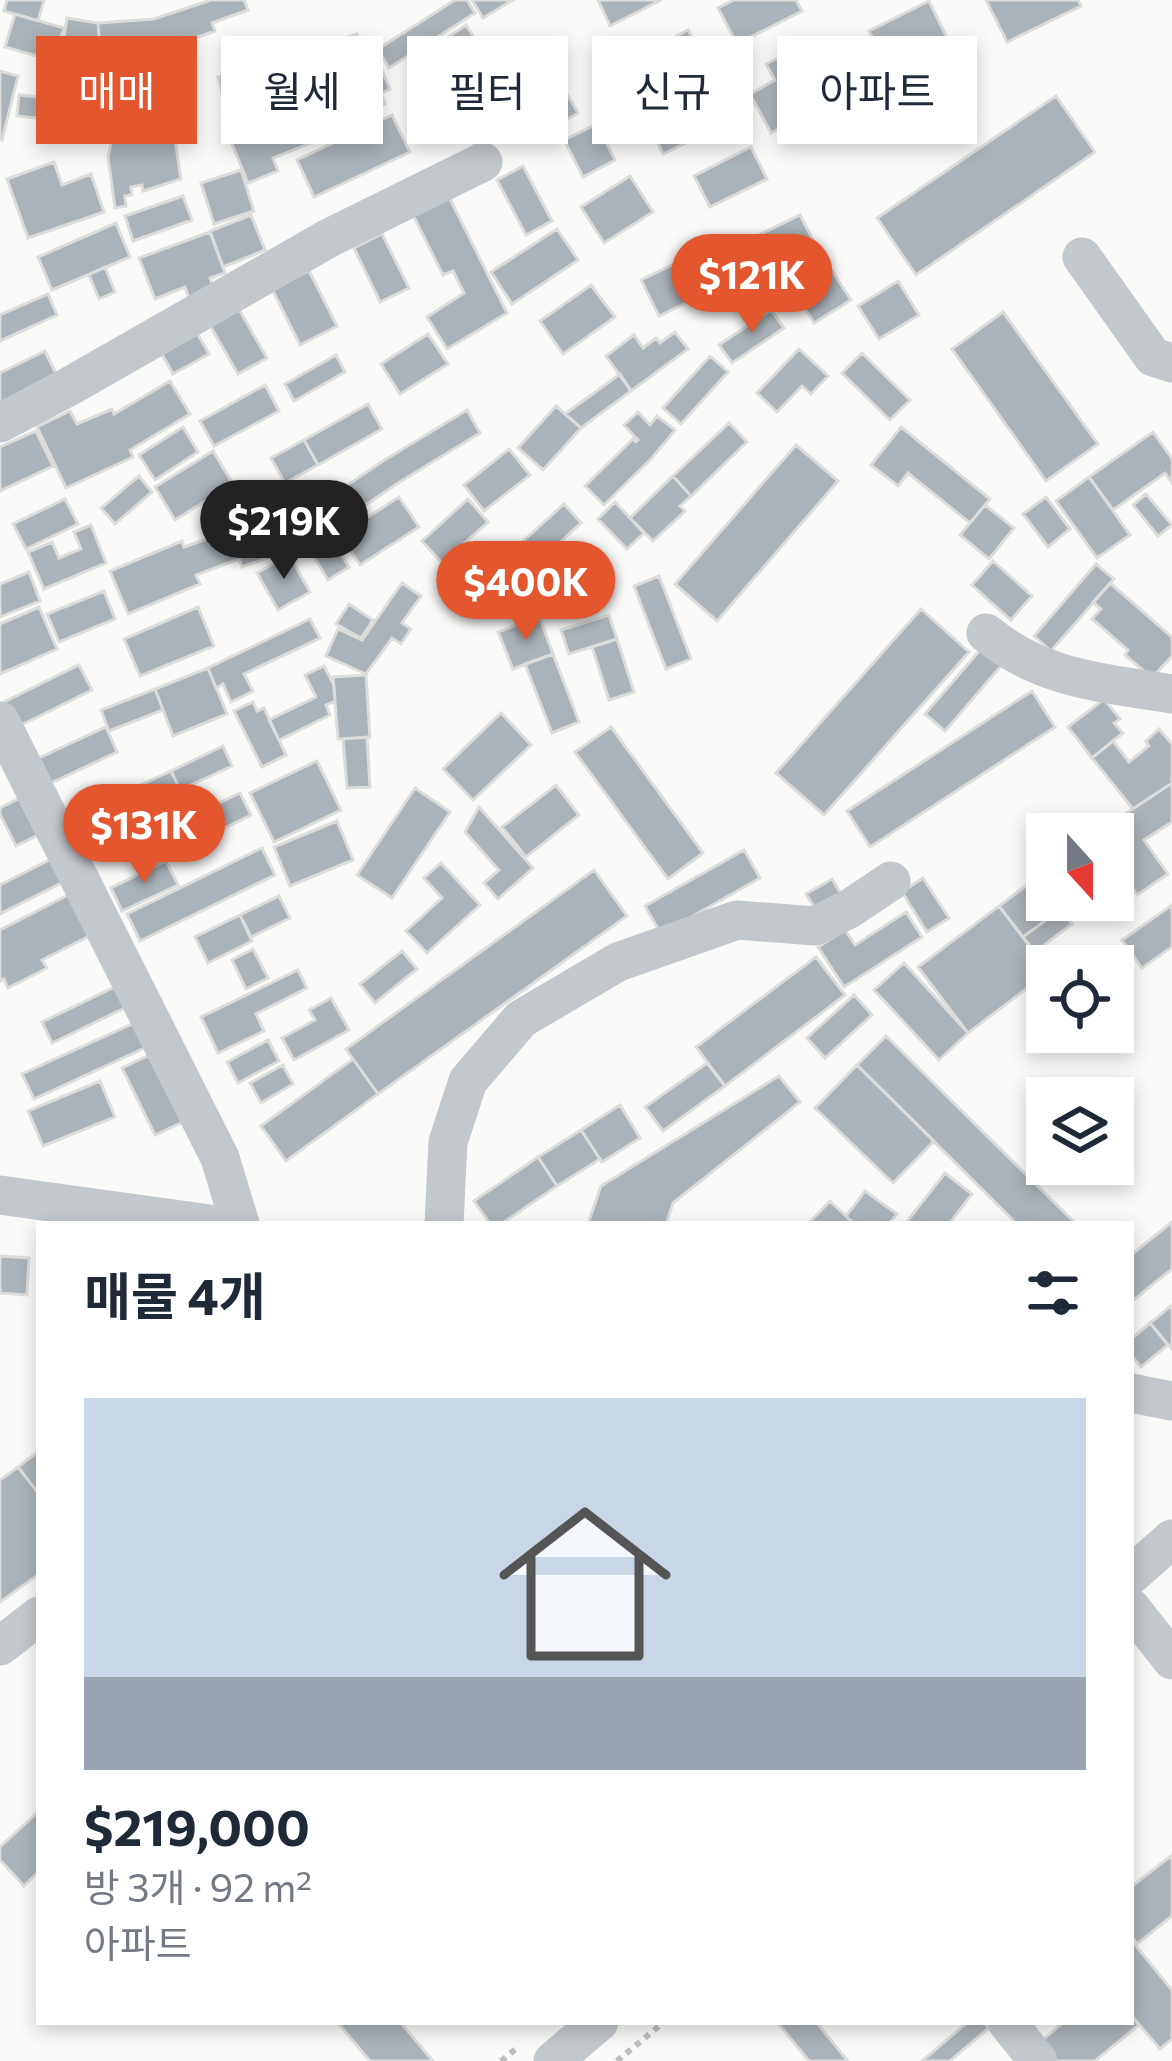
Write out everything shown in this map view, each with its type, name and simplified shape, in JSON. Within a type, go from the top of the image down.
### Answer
[{"type":"street","points":[[0,422],[329,238],[483,163]]},
{"type":"street","points":[[1082,257],[1153,357],[1172,363]]},
{"type":"street","points":[[986,632],[1006,649],[1063,676],[1172,694]]},
{"type":"street","points":[[0,721],[220,1158],[239,1221]]},
{"type":"street","points":[[444,1221],[448,1142],[468,1081],[521,1019],[618,962],[737,920],[815,926],[891,881]]},
{"type":"street","points":[[0,1195],[188,1221]]},
{"type":"street","points":[[1134,1394],[1172,1400]]},
{"type":"street","points":[[1134,1572],[1172,1539]]},
{"type":"street","points":[[1134,1612],[1172,1660]]},
{"type":"street","points":[[0,1646],[36,1618]]},
{"type":"street","points":[[553,2061],[595,2025]]},
{"type":"street","points":[[1009,2025],[1038,2061]]},
{"type":"path","points":[[617,2061],[660,2025]]},
{"type":"building","points":[[7,0],[44,0],[38,21],[4,11]]},
{"type":"building","points":[[211,0],[244,0],[248,10],[212,23],[215,31],[197,37],[99,36],[98,23],[154,19]]},
{"type":"building","points":[[455,0],[467,0],[475,13],[439,36],[407,36],[407,56],[389,68],[383,46]]},
{"type":"building","points":[[472,0],[513,0],[483,18]]},
{"type":"building","points":[[598,0],[661,0],[610,26]]},
{"type":"building","points":[[734,0],[796,0],[802,11],[753,36],[733,36],[718,8]]},
{"type":"building","points":[[986,0],[1078,0],[1081,6],[1007,42]]},
{"type":"building","points":[[929,1],[946,36],[871,36],[869,31]]},
{"type":"building","points":[[15,14],[64,28],[62,36],[36,36],[36,56],[5,47]]},
{"type":"building","points":[[67,18],[98,23],[99,36],[64,36]]},
{"type":"building","points":[[466,25],[473,36],[450,36]]},
{"type":"building","points":[[777,58],[777,130],[771,133],[753,100],[753,92],[775,80],[766,64]]},
{"type":"building","points":[[0,71],[18,76],[2,140],[0,139]]},
{"type":"building","points":[[19,95],[36,97],[36,118],[17,116]]},
{"type":"building","points":[[568,96],[578,113],[568,119]]},
{"type":"building","points":[[1056,96],[1095,152],[916,275],[877,218]]},
{"type":"building","points":[[392,115],[410,152],[314,197],[297,160],[331,144],[383,144],[383,119]]},
{"type":"building","points":[[592,126],[592,144],[607,144],[615,160],[583,177],[566,144],[568,138]]},
{"type":"building","points":[[111,144],[176,144],[181,179],[143,191],[142,185],[131,187],[126,206],[115,208],[108,157]]},
{"type":"building","points":[[232,144],[308,144],[273,158],[278,171],[248,183]]},
{"type":"building","points":[[658,144],[684,144],[663,154]]},
{"type":"building","points":[[751,147],[767,179],[710,207],[694,176]]},
{"type":"building","points":[[54,162],[62,185],[91,174],[104,212],[28,238],[7,179]]},
{"type":"building","points":[[523,166],[552,221],[526,235],[497,180]]},
{"type":"building","points":[[241,170],[254,211],[214,224],[201,183]]},
{"type":"building","points":[[630,176],[653,212],[604,243],[581,207]]},
{"type":"building","points":[[183,196],[192,220],[133,241],[125,216]]},
{"type":"building","points":[[449,197],[507,313],[447,349],[427,317],[464,293],[453,271],[443,275],[413,215]]},
{"type":"building","points":[[251,215],[265,250],[223,267],[210,231]]},
{"type":"building","points":[[800,215],[816,246],[741,282],[726,251]]},
{"type":"building","points":[[116,223],[130,257],[52,290],[38,257]]},
{"type":"building","points":[[557,229],[578,260],[512,304],[491,272]]},
{"type":"building","points":[[210,232],[225,273],[210,278],[215,293],[191,304],[185,287],[155,299],[139,258]]},
{"type":"building","points":[[382,234],[409,288],[380,302],[354,248]]},
{"type":"building","points":[[721,241],[739,277],[659,316],[641,280]]},
{"type":"building","points":[[827,263],[851,300],[814,323],[791,286]]},
{"type":"building","points":[[105,267],[115,292],[99,299],[89,275]]},
{"type":"building","points":[[309,271],[337,326],[300,345],[272,289]]},
{"type":"building","points":[[898,281],[919,315],[879,339],[858,306]]},
{"type":"building","points":[[591,285],[615,317],[563,354],[540,321]]},
{"type":"building","points":[[48,294],[57,315],[0,341],[0,315]]},
{"type":"building","points":[[237,306],[267,358],[238,374],[208,322]]},
{"type":"building","points":[[771,310],[784,328],[732,363],[719,345]]},
{"type":"building","points":[[1003,312],[1098,444],[1046,481],[952,349]]},
{"type":"building","points":[[193,326],[209,354],[173,374],[158,347]]},
{"type":"building","points":[[675,332],[688,349],[631,391],[606,356],[634,335],[643,348]]},
{"type":"building","points":[[428,334],[448,364],[400,394],[381,364]]},
{"type":"building","points":[[799,349],[828,376],[811,394],[802,386],[777,412],[757,393]]},
{"type":"building","points":[[45,351],[61,384],[0,413],[0,373]]},
{"type":"building","points":[[862,353],[910,400],[890,420],[842,373]]},
{"type":"building","points":[[336,355],[345,372],[294,401],[285,384]]},
{"type":"building","points":[[710,356],[728,372],[681,424],[663,408]]},
{"type":"building","points":[[620,374],[631,391],[581,428],[565,414]]},
{"type":"building","points":[[170,381],[190,414],[130,450],[133,457],[66,488],[37,427],[70,411],[77,424],[112,409],[114,414]]},
{"type":"building","points":[[265,385],[279,411],[214,446],[200,421]]},
{"type":"building","points":[[368,404],[382,429],[318,465],[304,440]]},
{"type":"building","points":[[556,406],[581,428],[543,470],[518,448]]},
{"type":"building","points":[[467,410],[480,433],[339,523],[324,501]]},
{"type":"building","points":[[638,412],[650,425],[657,416],[675,430],[604,505],[585,486],[633,439],[638,440],[624,425]]},
{"type":"building","points":[[729,423],[747,442],[691,496],[673,476]]},
{"type":"building","points":[[183,427],[198,452],[155,480],[139,455]]},
{"type":"building","points":[[901,427],[990,499],[970,523],[908,473],[898,486],[871,465]]},
{"type":"building","points":[[36,431],[53,466],[0,491],[0,447]]},
{"type":"building","points":[[1153,432],[1172,459],[1172,483],[1165,473],[1113,510],[1089,477]]},
{"type":"building","points":[[304,440],[318,465],[285,483],[271,458]]},
{"type":"building","points":[[796,445],[838,481],[717,621],[675,584]]},
{"type":"building","points":[[509,449],[530,475],[484,511],[464,485]]},
{"type":"building","points":[[213,451],[233,484],[175,520],[155,487]]},
{"type":"building","points":[[139,476],[152,492],[115,524],[101,508]]},
{"type":"building","points":[[673,476],[691,496],[680,506],[685,511],[653,541],[630,518]]},
{"type":"building","points":[[1089,477],[1130,535],[1097,558],[1056,501]]},
{"type":"building","points":[[1146,494],[1172,525],[1158,536],[1133,505]]},
{"type":"building","points":[[399,497],[419,527],[360,565],[340,535]]},
{"type":"building","points":[[1046,497],[1070,529],[1048,547],[1023,514]]},
{"type":"building","points":[[65,499],[78,524],[26,549],[13,524]]},
{"type":"building","points":[[307,499],[349,567],[328,580],[286,511]]},
{"type":"building","points":[[468,499],[488,522],[442,563],[422,541]]},
{"type":"building","points":[[615,502],[644,533],[627,549],[598,519]]},
{"type":"building","points":[[564,504],[581,523],[517,582],[500,562]]},
{"type":"building","points":[[985,505],[1014,528],[989,559],[960,535]]},
{"type":"building","points":[[274,509],[289,550],[242,567],[227,526]]},
{"type":"building","points":[[91,525],[106,563],[44,589],[28,552],[52,542],[59,558],[81,549],[74,532]]},
{"type":"building","points":[[229,531],[239,559],[196,575],[200,584],[128,614],[110,571],[182,541],[184,547]]},
{"type":"building","points":[[289,555],[310,592],[278,610],[257,573]]},
{"type":"building","points":[[993,561],[1032,596],[1011,620],[972,585]]},
{"type":"building","points":[[1096,564],[1114,579],[1051,651],[1034,636]]},
{"type":"building","points":[[29,572],[40,601],[0,617],[0,584]]},
{"type":"building","points":[[659,576],[691,659],[666,669],[634,586]]},
{"type":"building","points":[[402,583],[421,596],[402,623],[411,629],[401,644],[392,638],[366,674],[326,656],[338,629],[362,640]]},
{"type":"building","points":[[1110,583],[1172,637],[1172,656],[1152,678],[1092,619],[1101,609],[1093,602]]},
{"type":"building","points":[[104,591],[115,619],[59,642],[47,614]]},
{"type":"building","points":[[349,604],[373,620],[361,638],[336,624]]},
{"type":"building","points":[[39,607],[57,649],[0,674],[0,624]]},
{"type":"building","points":[[198,607],[214,646],[140,676],[124,639]]},
{"type":"building","points":[[921,609],[969,652],[824,815],[776,773]]},
{"type":"building","points":[[609,615],[617,639],[569,654],[561,630]]},
{"type":"building","points":[[539,616],[553,654],[513,669],[498,632]]},
{"type":"building","points":[[310,619],[320,638],[244,674],[253,691],[231,702],[223,684],[216,688],[208,668]]},
{"type":"building","points":[[617,639],[634,692],[609,700],[592,647]]},
{"type":"building","points":[[981,649],[1001,666],[945,731],[925,714]]},
{"type":"building","points":[[553,654],[579,722],[552,733],[525,664]]},
{"type":"building","points":[[79,665],[92,690],[15,728],[2,703]]},
{"type":"building","points":[[324,666],[334,685],[335,701],[326,705],[330,715],[279,740],[269,720],[316,697],[305,675]]},
{"type":"building","points":[[208,668],[227,714],[173,736],[155,689]]},
{"type":"building","points":[[366,675],[370,737],[338,739],[333,677]]},
{"type":"building","points":[[155,689],[163,710],[109,731],[101,710]]},
{"type":"building","points":[[1032,691],[1055,727],[870,847],[847,811]]},
{"type":"building","points":[[1104,699],[1120,719],[1114,723],[1123,733],[1092,758],[1068,727]]},
{"type":"building","points":[[253,702],[257,711],[264,708],[286,755],[262,767],[234,711]]},
{"type":"building","points":[[501,713],[531,745],[473,800],[443,769]]},
{"type":"building","points":[[106,727],[117,752],[51,783],[39,758]]},
{"type":"building","points":[[611,727],[703,853],[668,879],[575,752]]},
{"type":"building","points":[[1159,729],[1172,744],[1172,783],[1133,809],[1092,758],[1113,741],[1129,762],[1149,746],[1146,741]]},
{"type":"building","points":[[367,737],[370,787],[347,788],[343,739]]},
{"type":"building","points":[[223,746],[232,766],[180,790],[171,771]]},
{"type":"building","points":[[317,761],[341,810],[274,842],[250,793]]},
{"type":"building","points":[[171,771],[183,796],[146,813],[134,788]]},
{"type":"building","points":[[1172,783],[1172,822],[1144,840],[1168,874],[1137,895],[1134,813],[1126,813]]},
{"type":"building","points":[[556,785],[579,815],[526,857],[502,827]]},
{"type":"building","points":[[415,788],[450,812],[392,898],[357,875]]},
{"type":"building","points":[[240,793],[251,815],[153,863],[141,840]]},
{"type":"building","points":[[28,794],[46,831],[16,846],[0,808]]},
{"type":"building","points":[[106,800],[123,838],[106,845],[89,808]]},
{"type":"building","points":[[479,807],[533,868],[498,899],[484,883],[499,870],[465,832]]},
{"type":"building","points":[[337,821],[353,860],[290,886],[274,847]]},
{"type":"building","points":[[262,848],[275,875],[140,941],[127,914]]},
{"type":"building","points":[[744,850],[760,878],[661,934],[645,906]]},
{"type":"building","points":[[55,857],[67,880],[0,914],[0,885]]},
{"type":"building","points":[[166,861],[178,885],[122,911],[111,888]]},
{"type":"building","points":[[441,863],[480,905],[427,953],[406,931],[442,898],[424,878]]},
{"type":"building","points":[[594,870],[627,916],[378,1094],[346,1049]]},
{"type":"building","points":[[923,878],[949,918],[927,932],[902,892]]},
{"type":"building","points":[[832,879],[843,897],[817,912],[806,894]]},
{"type":"building","points":[[1026,886],[1026,921],[1045,921],[1023,937],[999,906]]},
{"type":"building","points":[[74,892],[95,933],[42,960],[47,968],[8,988],[4,979],[0,981],[0,930]]},
{"type":"building","points":[[279,896],[290,918],[251,937],[240,915]]},
{"type":"building","points":[[1172,905],[1172,947],[1142,968],[1134,957],[1134,945],[1122,940]]},
{"type":"building","points":[[999,906],[1029,945],[1026,989],[968,1033],[918,967]]},
{"type":"building","points":[[906,912],[922,937],[844,987],[818,947],[845,930],[855,945]]},
{"type":"building","points":[[240,915],[252,941],[208,963],[195,937]]},
{"type":"building","points":[[1045,921],[1072,924],[1044,945],[1029,945],[1023,937]]},
{"type":"building","points":[[253,949],[268,978],[246,989],[232,960]]},
{"type":"building","points":[[402,951],[417,969],[375,1003],[360,984]]},
{"type":"building","points":[[816,957],[845,995],[725,1086],[696,1047]]},
{"type":"building","points":[[904,963],[968,1033],[939,1060],[874,990]]},
{"type":"building","points":[[298,970],[307,988],[256,1014],[264,1031],[218,1053],[201,1017]]},
{"type":"building","points":[[123,983],[133,1004],[52,1043],[42,1022]]},
{"type":"building","points":[[854,995],[872,1015],[825,1058],[807,1038]]},
{"type":"building","points":[[331,998],[349,1030],[294,1060],[282,1038],[315,1020],[309,1010]]},
{"type":"building","points":[[141,1020],[153,1044],[34,1099],[22,1074]]},
{"type":"building","points":[[886,1036],[1026,1175],[1026,1185],[1037,1185],[1073,1221],[1014,1221],[857,1065]]},
{"type":"building","points":[[268,1040],[279,1061],[238,1083],[227,1062]]},
{"type":"building","points":[[156,1052],[189,1119],[155,1135],[122,1068]]},
{"type":"building","points":[[353,1059],[378,1094],[286,1161],[261,1126]]},
{"type":"building","points":[[707,1063],[725,1086],[663,1131],[645,1107]]},
{"type":"building","points":[[283,1065],[293,1084],[261,1103],[250,1083]]},
{"type":"building","points":[[857,1065],[934,1141],[893,1183],[815,1108]]},
{"type":"building","points":[[779,1076],[800,1102],[673,1203],[667,1221],[589,1221],[601,1186]]},
{"type":"building","points":[[100,1081],[115,1117],[43,1146],[28,1111]]},
{"type":"building","points":[[620,1105],[640,1138],[602,1162],[581,1130]]},
{"type":"building","points":[[581,1130],[600,1159],[557,1186],[538,1157]]},
{"type":"building","points":[[538,1157],[557,1186],[505,1221],[488,1221],[474,1201]]},
{"type":"building","points":[[945,1173],[972,1194],[951,1221],[907,1221]]},
{"type":"building","points":[[865,1191],[897,1214],[891,1221],[851,1221],[846,1216]]},
{"type":"building","points":[[830,1201],[851,1221],[811,1221]]},
{"type":"building","points":[[1172,1222],[1172,1269],[1134,1300],[1134,1253]]},
{"type":"building","points":[[0,1256],[29,1258],[27,1295],[0,1293]]},
{"type":"building","points":[[1172,1305],[1172,1349],[1150,1323]]},
{"type":"building","points":[[1150,1323],[1168,1345],[1141,1367],[1134,1359],[1134,1336]]},
{"type":"building","points":[[36,1453],[36,1490],[18,1467]]},
{"type":"building","points":[[18,1467],[36,1490],[36,1576],[0,1602],[0,1480]]},
{"type":"building","points":[[36,1814],[36,1874],[24,1886],[0,1860],[0,1847]]},
{"type":"building","points":[[1172,1855],[1172,1916],[1137,1944],[1134,1940],[1134,1885]]},
{"type":"building","points":[[1134,1944],[1172,1990],[1172,2039],[1160,2049],[1134,2019]]},
{"type":"building","points":[[1134,2019],[1139,2025],[1095,2061],[1055,2061],[1040,2042],[1060,2025],[1134,2025]]},
{"type":"building","points":[[340,2025],[403,2025],[433,2061],[370,2061]]},
{"type":"building","points":[[779,2025],[818,2025],[848,2061],[809,2061]]},
{"type":"building","points":[[964,2025],[989,2028],[950,2061],[922,2061]]}]
